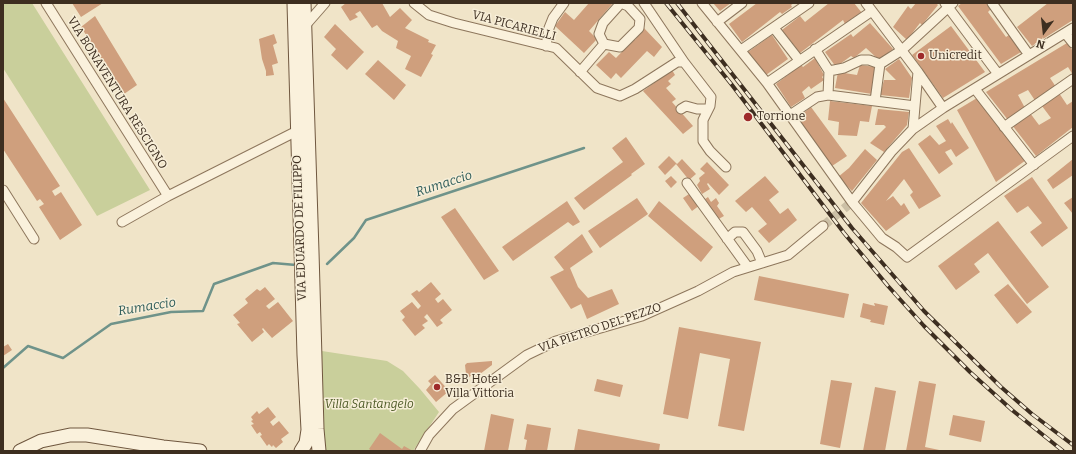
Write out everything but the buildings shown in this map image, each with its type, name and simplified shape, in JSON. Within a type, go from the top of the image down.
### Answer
[{"type":"street","name":"VIA BONAVENTURA RESCIGNO","points":[[46,3],[168,196]]},
{"type":"street","name":"VIA EDUARDO DE FILIPPO","points":[[294,3],[308,430],[306,443],[301,451]]},
{"type":"street","name":"VIA EDUARDO DE FILIPPO","points":[[304,3],[317,429],[319,451]]},
{"type":"street","points":[[304,27],[325,3]]},
{"type":"street","name":"VIA PICARIELLI","points":[[414,3],[428,15],[454,23],[556,48],[597,88],[620,96],[635,89],[677,62],[684,62]]},
{"type":"street","points":[[546,46],[549,28],[553,18],[564,3]]},
{"type":"street","points":[[621,3],[628,6],[640,18],[639,28],[620,47],[604,44],[599,34],[604,23],[621,3]]},
{"type":"street","points":[[644,3],[684,62],[711,97],[713,107],[703,120],[703,141],[710,151],[726,167]]},
{"type":"street","points":[[702,3],[767,83],[852,202],[882,238],[908,257],[1073,136]]},
{"type":"street","points":[[717,22],[742,3]]},
{"type":"street","points":[[741,50],[809,3]]},
{"type":"street","points":[[992,3],[1029,55]]},
{"type":"street","points":[[875,101],[880,64],[902,50],[949,4],[998,74]]},
{"type":"street","points":[[767,83],[815,49],[869,7],[902,50],[943,108]]},
{"type":"street","points":[[774,28],[799,60]]},
{"type":"street","points":[[852,202],[891,152],[913,129],[943,108],[1069,30],[1073,43]]},
{"type":"street","points":[[580,72],[604,44]]},
{"type":"street","points":[[815,49],[830,71],[828,95]]},
{"type":"street","points":[[830,71],[844,68],[861,60],[869,60],[880,64]]},
{"type":"street","points":[[913,129],[918,72]]},
{"type":"street","points":[[1004,127],[1073,79]]},
{"type":"street","points":[[975,89],[1034,165]]},
{"type":"street","points":[[790,115],[816,97],[828,95],[915,106]]},
{"type":"street","points":[[681,109],[686,106],[697,109],[713,107]]},
{"type":"street","points":[[122,222],[168,196],[297,131]]},
{"type":"street","points":[[687,183],[747,266]]},
{"type":"street","points":[[3,190],[34,239]]},
{"type":"street","name":"VIA PIETRO DEL PEZZO","points":[[420,451],[429,435],[453,409],[527,355],[556,341],[642,316],[698,291],[747,266],[788,255],[823,226]]},
{"type":"street","points":[[727,239],[735,232],[743,232],[757,251],[762,263]]},
{"type":"street","points":[[20,451],[41,441],[70,435],[87,435],[163,447],[200,451]]},
{"type":"green space","points":[[3,3],[32,3],[150,190],[97,216],[3,68]]},
{"type":"green space","name":"Villa Santangelo","points":[[322,351],[387,361],[403,371],[420,389],[439,412],[413,451],[326,451],[324,434]]},
{"type":"waterway","name":"Rumaccio","points":[[327,264],[354,238],[366,220],[584,148]]},
{"type":"waterway","name":"Rumaccio","points":[[3,368],[28,346],[63,358],[111,324],[171,312],[203,311],[214,284],[273,263],[296,265]]},
{"type":"tunnel","points":[[823,226],[852,202]]},
{"type":"railway","points":[[666,3],[732,85],[844,233],[888,286],[924,326],[970,372],[1012,410],[1063,451]]},
{"type":"railway","points":[[677,3],[852,228],[924,311],[1001,387],[1032,414],[1073,445]]},
{"type":"place","name":"Unicredit","points":[[921,56]]},
{"type":"place","name":"Torrione","points":[[748,117]]},
{"type":"place","name":"B&B Hotel Villa Vittoria","points":[[437,387]]}]
